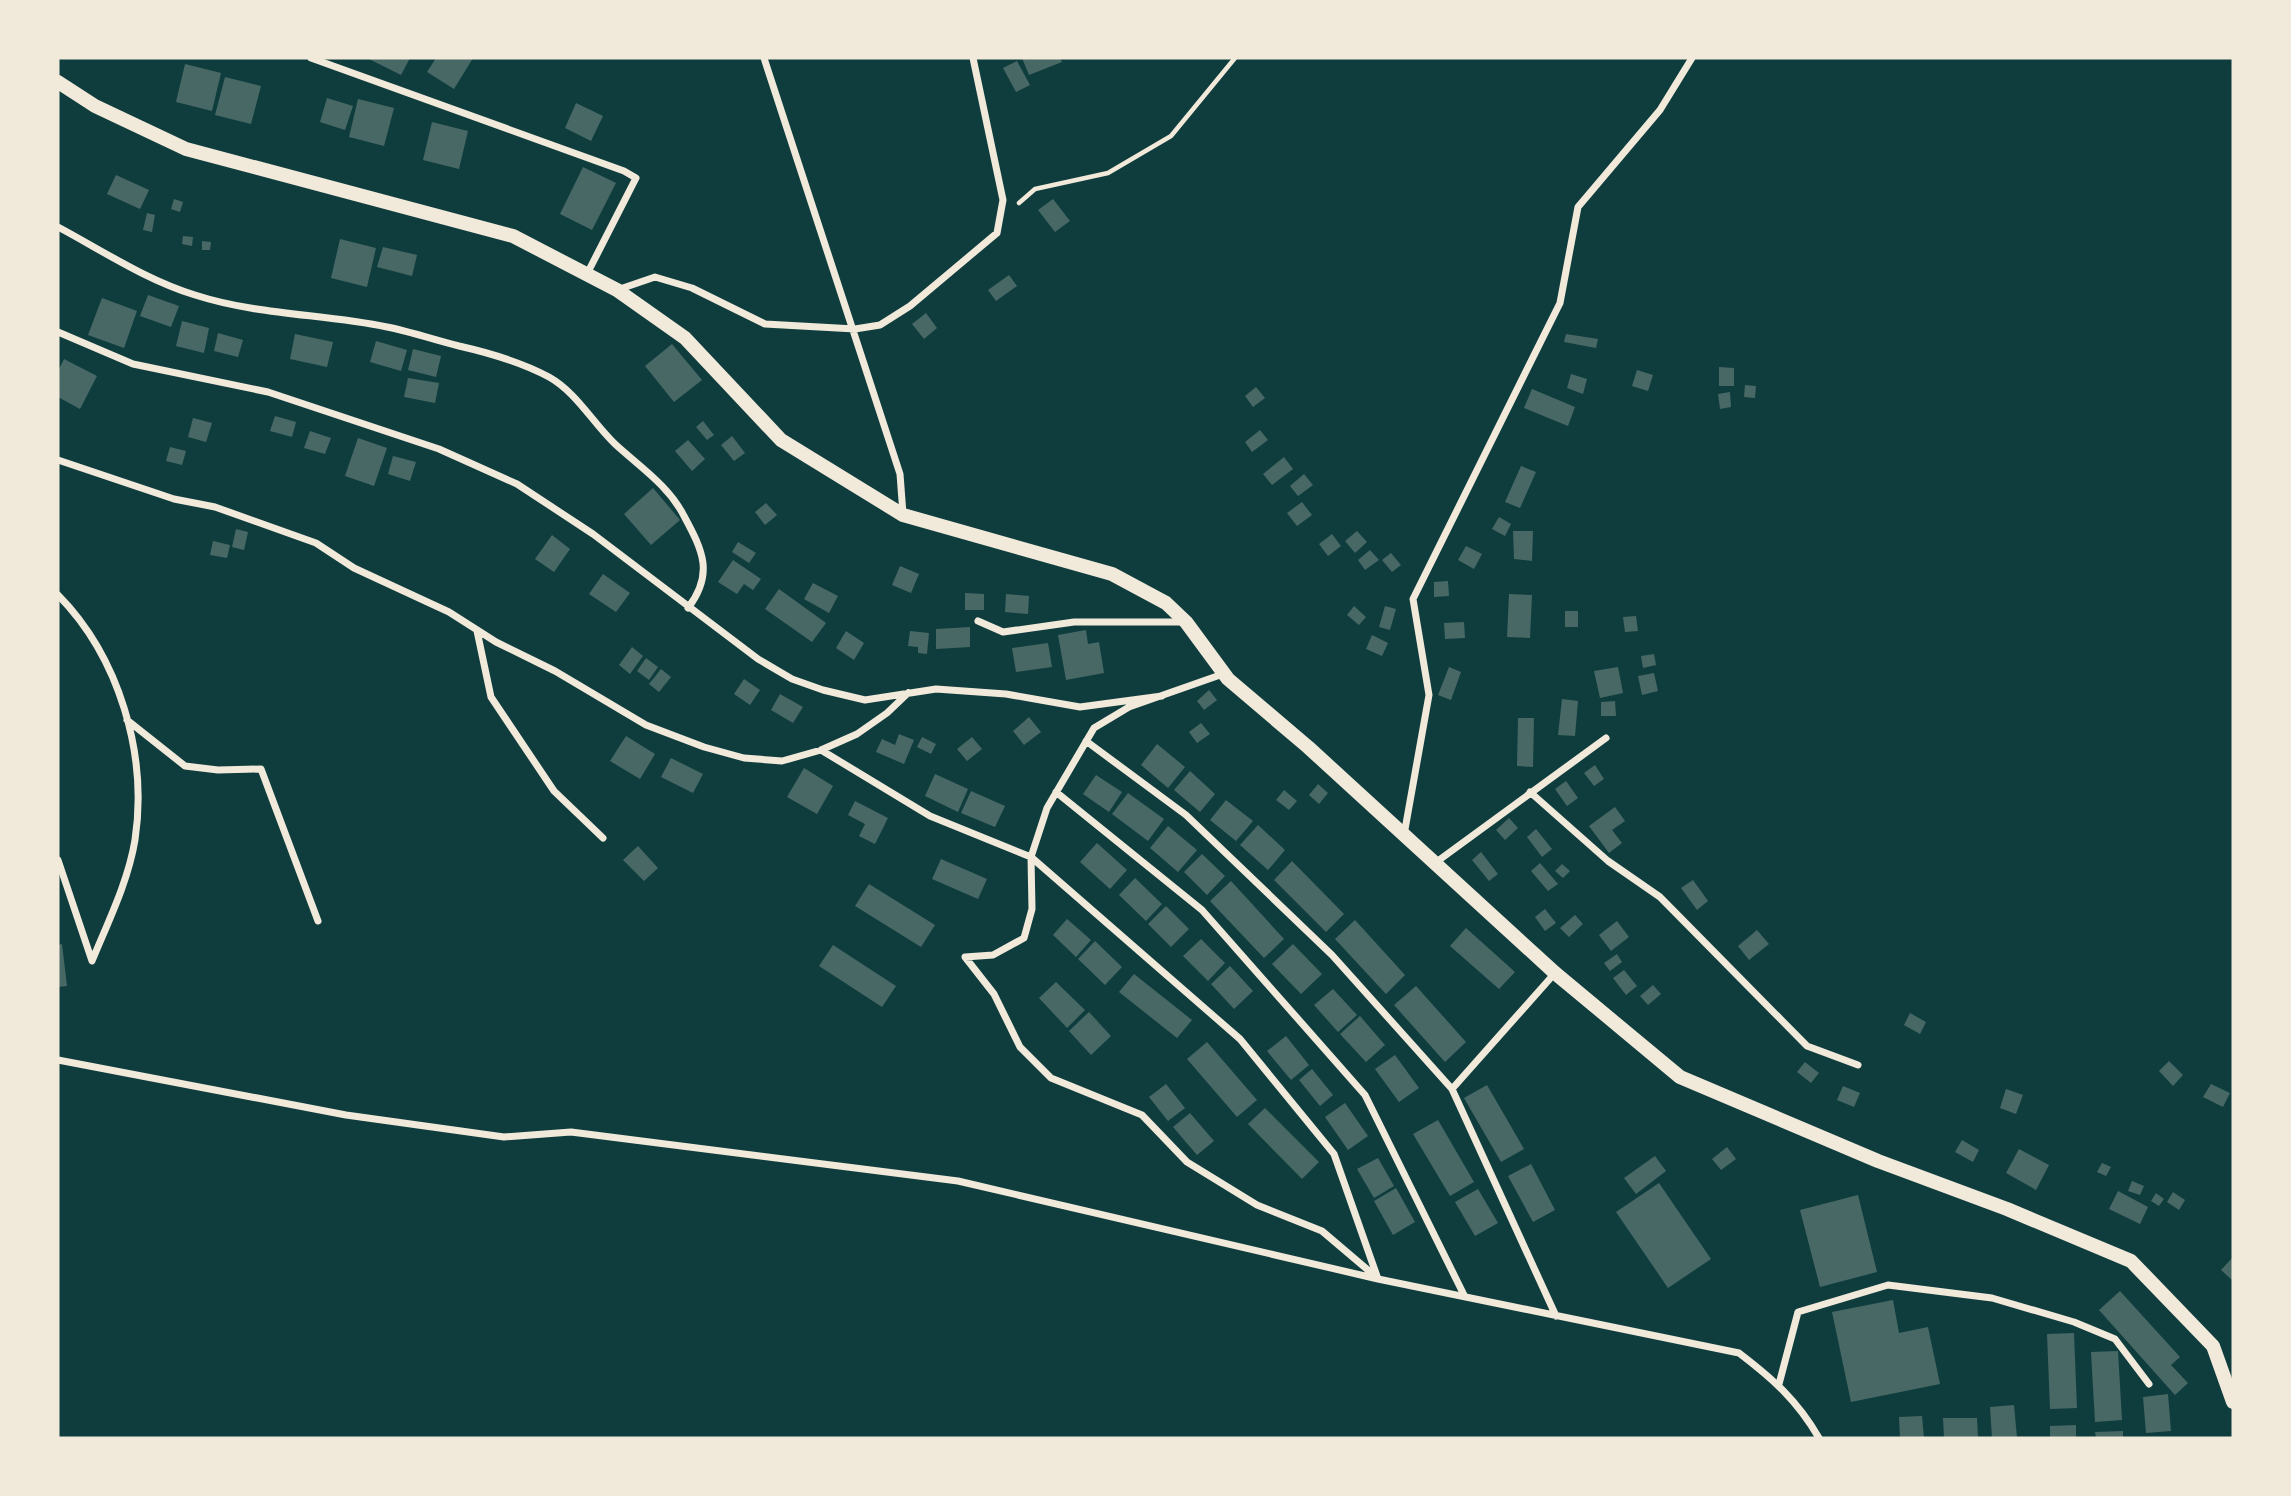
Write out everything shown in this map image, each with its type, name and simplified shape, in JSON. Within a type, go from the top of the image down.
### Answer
[{"type":"main road","points":[[58,82],[95,106],[186,149],[513,236],[617,290],[685,338],[781,440],[903,515],[1112,574],[1166,603],[1186,622],[1223,674],[1555,973],[1681,1077],[1878,1161],[2007,1209],[2131,1261],[2213,1346],[2233,1402]]},
{"type":"street","points":[[311,58],[636,178],[587,274]]},
{"type":"street","points":[[764,58],[855,329],[900,474],[903,515]]},
{"type":"street","points":[[617,290],[655,277],[692,288],[765,324],[855,329],[880,325],[910,306],[997,233],[1002,218],[1003,200],[973,58]]},
{"type":"street","points":[[1404,835],[1429,695],[1413,599],[1560,303],[1578,207],[1660,110],[1692,58]]},
{"type":"street","points":[[58,227],[164,285],[198,296],[280,314],[387,327],[491,353],[550,378],[572,395],[617,446],[645,469],[678,503],[695,536],[704,570],[702,590],[688,608]]},
{"type":"street","points":[[58,332],[133,364],[268,391],[359,424],[414,440],[517,484],[557,509],[758,659],[792,680],[866,700],[936,689],[1006,694],[1080,707],[1162,696]]},
{"type":"street","points":[[58,460],[174,499],[215,507],[316,543],[354,568],[449,612],[477,631],[555,671],[646,725],[704,747],[744,758],[782,761],[821,750],[857,734],[887,713],[908,692]]},
{"type":"street","points":[[58,594],[90,633],[108,664],[132,738],[139,798],[135,841],[127,875],[92,961],[58,860]]},
{"type":"street","points":[[978,621],[1003,632],[1074,622],[1186,622]]},
{"type":"street","points":[[477,631],[491,697],[554,790],[603,838]]},
{"type":"street","points":[[1223,674],[1129,707],[1094,729],[1047,808],[1031,857],[1032,909],[1024,938],[993,954],[965,957],[994,994],[1020,1047],[1051,1078],[1142,1115],[1187,1162],[1257,1205],[1322,1231],[1378,1279]]},
{"type":"street","points":[[127,720],[185,765],[218,770],[261,769],[318,921]]},
{"type":"street","points":[[1435,863],[1606,738]]},
{"type":"street","points":[[1086,741],[1196,825],[1332,955],[1452,1089],[1556,1316]]},
{"type":"street","points":[[821,750],[930,816],[1031,857],[1240,1039],[1334,1154],[1378,1279]]},
{"type":"street","points":[[1056,792],[1202,910],[1366,1096],[1464,1295]]},
{"type":"street","points":[[1530,792],[1608,861],[1660,897],[1807,1046],[1858,1065]]},
{"type":"street","points":[[1452,1089],[1555,973]]},
{"type":"street","points":[[58,1060],[346,1115],[491,1135],[571,1132],[958,1181],[1378,1279],[1739,1353],[1779,1384],[1808,1419],[1819,1438]]},
{"type":"street","points":[[1779,1384],[1798,1312],[1888,1285],[1992,1298],[2074,1322],[2115,1339],[2149,1384]]},
{"type":"path","points":[[1002,218],[1035,190],[1108,173],[1171,136],[1235,58]]},
{"type":"building","points":[[367,58],[410,58],[401,75]]},
{"type":"building","points":[[436,58],[473,58],[454,89],[427,72]]},
{"type":"building","points":[[1022,58],[1060,58],[1062,62],[1029,75]]},
{"type":"building","points":[[1017,61],[1030,85],[1016,92],[1003,68]]},
{"type":"building","points":[[185,64],[221,73],[212,111],[176,102]]},
{"type":"building","points":[[225,77],[261,86],[251,124],[215,115]]},
{"type":"building","points":[[327,98],[353,106],[345,130],[320,122]]},
{"type":"building","points":[[358,99],[394,108],[384,146],[349,137]]},
{"type":"building","points":[[576,103],[603,116],[591,141],[565,128]]},
{"type":"building","points":[[432,122],[468,131],[459,169],[423,160]]},
{"type":"building","points":[[583,167],[616,183],[592,230],[560,214]]},
{"type":"building","points":[[116,175],[149,190],[140,209],[107,194]]},
{"type":"building","points":[[174,199],[183,202],[180,212],[171,209]]},
{"type":"building","points":[[1053,199],[1070,221],[1055,232],[1038,210]]},
{"type":"building","points":[[147,213],[155,215],[152,232],[143,230]]},
{"type":"building","points":[[183,236],[193,237],[192,246],[182,244]]},
{"type":"building","points":[[340,239],[376,248],[367,287],[331,278]]},
{"type":"building","points":[[202,241],[211,242],[210,250],[202,250]]},
{"type":"building","points":[[383,247],[417,255],[412,276],[377,267]]},
{"type":"building","points":[[1009,275],[1017,286],[996,301],[988,290]]},
{"type":"building","points":[[148,295],[179,306],[171,327],[140,316]]},
{"type":"building","points":[[102,298],[137,311],[124,348],[88,335]]},
{"type":"building","points":[[926,313],[937,328],[924,339],[912,324]]},
{"type":"building","points":[[182,321],[209,328],[204,353],[176,346]]},
{"type":"building","points":[[218,333],[243,340],[238,357],[214,351]]},
{"type":"building","points":[[295,334],[333,342],[327,367],[290,359]]},
{"type":"building","points":[[1566,334],[1598,339],[1596,348],[1564,342]]},
{"type":"building","points":[[376,341],[407,350],[401,371],[370,362]]},
{"type":"building","points":[[672,344],[702,380],[674,402],[645,366]]},
{"type":"building","points":[[413,349],[441,356],[436,377],[408,370]]},
{"type":"building","points":[[64,359],[97,376],[80,409],[58,397],[58,371]]},
{"type":"building","points":[[1719,367],[1734,368],[1734,386],[1719,386]]},
{"type":"building","points":[[1637,370],[1653,375],[1648,391],[1632,386]]},
{"type":"building","points":[[1571,374],[1587,379],[1583,394],[1567,388]]},
{"type":"building","points":[[408,378],[439,383],[435,403],[404,397]]},
{"type":"building","points":[[1745,385],[1756,386],[1755,398],[1744,397]]},
{"type":"building","points":[[1256,387],[1265,398],[1253,407],[1245,396]]},
{"type":"building","points":[[1532,389],[1575,407],[1568,426],[1524,408]]},
{"type":"building","points":[[1730,392],[1731,407],[1720,409],[1718,394]]},
{"type":"building","points":[[275,416],[296,422],[292,437],[270,431]]},
{"type":"building","points":[[193,418],[212,423],[206,442],[188,437]]},
{"type":"building","points":[[703,421],[714,435],[707,440],[696,427]]},
{"type":"building","points":[[1260,430],[1268,440],[1252,452],[1245,442]]},
{"type":"building","points":[[310,431],[331,438],[325,454],[304,448]]},
{"type":"building","points":[[732,436],[745,453],[734,461],[721,445]]},
{"type":"building","points":[[358,438],[387,448],[374,486],[345,476]]},
{"type":"building","points":[[688,440],[705,459],[692,471],[675,451]]},
{"type":"building","points":[[170,447],[186,451],[182,465],[166,461]]},
{"type":"building","points":[[393,456],[416,462],[410,481],[388,474]]},
{"type":"building","points":[[1284,457],[1293,469],[1272,485],[1263,474]]},
{"type":"building","points":[[1521,466],[1536,472],[1520,508],[1505,502]]},
{"type":"building","points":[[1304,474],[1313,485],[1298,496],[1290,486]]},
{"type":"building","points":[[653,488],[680,520],[651,545],[624,514]]},
{"type":"building","points":[[1302,502],[1312,515],[1297,526],[1287,513]]},
{"type":"building","points":[[766,503],[777,515],[765,525],[755,512]]},
{"type":"building","points":[[1499,517],[1511,524],[1505,536],[1492,529]]},
{"type":"building","points":[[236,529],[248,532],[244,550],[232,547]]},
{"type":"building","points":[[1357,531],[1367,542],[1355,553],[1345,541]]},
{"type":"building","points":[[1513,531],[1533,531],[1532,561],[1514,559]]},
{"type":"building","points":[[1332,534],[1341,546],[1328,556],[1319,544]]},
{"type":"building","points":[[552,535],[570,549],[554,572],[535,559]]},
{"type":"building","points":[[213,541],[230,545],[227,558],[210,555]]},
{"type":"building","points":[[738,542],[756,553],[749,563],[732,552]]},
{"type":"building","points":[[1466,546],[1482,554],[1474,569],[1458,560]]},
{"type":"building","points":[[1370,550],[1379,560],[1365,570],[1358,560]]},
{"type":"building","points":[[1391,553],[1401,565],[1392,572],[1382,560]]},
{"type":"building","points":[[733,560],[761,579],[753,590],[744,584],[737,594],[718,582]]},
{"type":"building","points":[[900,566],[919,574],[911,593],[892,585]]},
{"type":"building","points":[[603,574],[630,593],[616,612],[589,594]]},
{"type":"building","points":[[1448,581],[1449,596],[1434,597],[1434,582]]},
{"type":"building","points":[[813,583],[838,596],[829,613],[804,599]]},
{"type":"building","points":[[779,589],[826,623],[812,642],[765,609]]},
{"type":"building","points":[[965,593],[984,594],[984,610],[965,610]]},
{"type":"building","points":[[1006,594],[1029,596],[1028,614],[1005,612]]},
{"type":"building","points":[[1509,594],[1532,595],[1530,638],[1507,637]]},
{"type":"building","points":[[1354,606],[1366,617],[1359,625],[1347,615]]},
{"type":"building","points":[[1385,606],[1396,609],[1390,630],[1379,627]]},
{"type":"building","points":[[1565,611],[1578,611],[1578,627],[1565,627]]},
{"type":"building","points":[[1636,616],[1638,631],[1625,632],[1623,617]]},
{"type":"building","points":[[1464,622],[1465,638],[1445,639],[1444,623]]},
{"type":"building","points":[[970,627],[970,647],[936,649],[936,629]]},
{"type":"building","points":[[1086,630],[1088,644],[1099,642],[1104,673],[1066,680],[1058,635]]},
{"type":"building","points":[[846,631],[864,643],[854,660],[836,648]]},
{"type":"building","points":[[910,631],[929,633],[927,654],[918,653],[918,647],[908,646]]},
{"type":"building","points":[[1372,635],[1388,643],[1382,656],[1366,649]]},
{"type":"building","points":[[1048,643],[1052,667],[1016,672],[1012,648]]},
{"type":"building","points":[[632,647],[643,656],[630,674],[619,665]]},
{"type":"building","points":[[1654,654],[1656,665],[1643,668],[1641,656]]},
{"type":"building","points":[[646,658],[658,667],[649,680],[637,671]]},
{"type":"building","points":[[1449,667],[1461,672],[1451,700],[1438,695]]},
{"type":"building","points":[[1618,667],[1623,693],[1600,698],[1594,671]]},
{"type":"building","points":[[661,669],[671,677],[659,692],[649,684]]},
{"type":"building","points":[[1654,673],[1658,691],[1642,695],[1638,676]]},
{"type":"building","points":[[744,679],[760,690],[750,705],[734,694]]},
{"type":"building","points":[[1209,690],[1217,700],[1204,710],[1197,701]]},
{"type":"building","points":[[780,694],[803,707],[793,723],[771,710]]},
{"type":"building","points":[[1562,699],[1578,701],[1575,736],[1558,735]]},
{"type":"building","points":[[1615,701],[1616,716],[1601,716],[1601,702]]},
{"type":"building","points":[[1029,717],[1041,732],[1024,745],[1013,731]]},
{"type":"building","points":[[1518,718],[1534,718],[1533,767],[1517,766]]},
{"type":"building","points":[[1201,723],[1210,734],[1197,743],[1189,732]]},
{"type":"building","points":[[899,734],[914,740],[904,764],[876,752],[882,739],[895,745]]},
{"type":"building","points":[[626,736],[655,754],[640,779],[610,761]]},
{"type":"building","points":[[922,737],[936,744],[931,754],[917,747]]},
{"type":"building","points":[[972,737],[982,749],[967,761],[957,749]]},
{"type":"building","points":[[1157,744],[1185,767],[1168,788],[1141,765]]},
{"type":"building","points":[[671,758],[703,774],[693,793],[661,777]]},
{"type":"building","points":[[1595,765],[1604,779],[1594,786],[1584,773]]},
{"type":"building","points":[[804,768],[833,786],[817,814],[787,797]]},
{"type":"building","points":[[1190,771],[1215,794],[1200,812],[1174,790]]},
{"type":"building","points":[[935,774],[968,789],[958,812],[925,796]]},
{"type":"building","points":[[1096,775],[1122,792],[1109,812],[1083,794]]},
{"type":"building","points":[[1566,781],[1578,798],[1567,806],[1555,789]]},
{"type":"building","points":[[1318,784],[1328,793],[1319,804],[1309,795]]},
{"type":"building","points":[[1284,790],[1297,801],[1289,810],[1276,800]]},
{"type":"building","points":[[971,791],[1005,806],[995,827],[961,813]]},
{"type":"building","points":[[1128,793],[1164,819],[1148,841],[1112,814]]},
{"type":"building","points":[[1226,800],[1253,821],[1236,841],[1210,820]]},
{"type":"building","points":[[855,801],[888,818],[875,844],[859,836],[865,824],[848,815]]},
{"type":"building","points":[[1615,807],[1625,821],[1612,830],[1622,843],[1609,853],[1589,826]]},
{"type":"building","points":[[1509,818],[1518,828],[1505,840],[1496,830]]},
{"type":"building","points":[[1258,825],[1285,850],[1268,870],[1240,845]]},
{"type":"building","points":[[1168,826],[1197,850],[1178,872],[1150,848]]},
{"type":"building","points":[[1536,829],[1552,849],[1542,857],[1527,837]]},
{"type":"building","points":[[1097,843],[1127,870],[1110,889],[1080,862]]},
{"type":"building","points":[[638,846],[658,868],[644,881],[623,860]]},
{"type":"building","points":[[1481,852],[1498,874],[1489,881],[1472,860]]},
{"type":"building","points":[[1202,854],[1225,876],[1207,895],[1184,872]]},
{"type":"building","points":[[941,859],[987,879],[978,899],[932,879]]},
{"type":"building","points":[[1292,861],[1344,914],[1326,932],[1274,880]]},
{"type":"building","points":[[1540,863],[1558,884],[1548,891],[1531,871]]},
{"type":"building","points":[[1562,864],[1570,871],[1563,878],[1555,871]]},
{"type":"building","points":[[1135,878],[1162,904],[1146,921],[1119,895]]},
{"type":"building","points":[[1693,880],[1708,901],[1697,910],[1681,888]]},
{"type":"building","points":[[1231,881],[1284,939],[1264,958],[1210,901]]},
{"type":"building","points":[[869,884],[935,925],[921,947],[855,906]]},
{"type":"building","points":[[1166,906],[1189,929],[1171,947],[1148,924]]},
{"type":"building","points":[[1545,909],[1556,923],[1545,931],[1535,917]]},
{"type":"building","points":[[1575,915],[1583,924],[1569,937],[1560,928]]},
{"type":"building","points":[[1067,919],[1091,940],[1076,957],[1053,935]]},
{"type":"building","points":[[1355,920],[1405,975],[1386,994],[1335,939]]},
{"type":"building","points":[[1617,921],[1629,937],[1611,951],[1599,935]]},
{"type":"building","points":[[1466,928],[1515,972],[1499,989],[1450,946]]},
{"type":"building","points":[[1757,930],[1769,944],[1749,960],[1738,946]]},
{"type":"building","points":[[1201,939],[1225,963],[1208,981],[1183,956]]},
{"type":"building","points":[[1095,941],[1122,967],[1105,985],[1078,959]]},
{"type":"building","points":[[62,944],[67,986],[58,987],[58,945]]},
{"type":"building","points":[[1293,944],[1322,974],[1301,994],[1272,964]]},
{"type":"building","points":[[833,945],[896,986],[882,1007],[819,966]]},
{"type":"building","points":[[1617,954],[1622,962],[1610,971],[1604,963]]},
{"type":"building","points":[[1230,966],[1253,991],[1234,1009],[1211,984]]},
{"type":"building","points":[[1624,970],[1637,986],[1626,995],[1613,978]]},
{"type":"building","points":[[1134,974],[1192,1020],[1177,1038],[1119,992]]},
{"type":"building","points":[[1056,982],[1085,1010],[1067,1028],[1039,998]]},
{"type":"building","points":[[1653,985],[1661,994],[1648,1005],[1640,996]]},
{"type":"building","points":[[1416,986],[1466,1042],[1445,1062],[1394,1005]]},
{"type":"building","points":[[1333,989],[1357,1015],[1338,1032],[1314,1005]]},
{"type":"building","points":[[1089,1012],[1111,1036],[1091,1055],[1069,1031]]},
{"type":"building","points":[[1910,1013],[1926,1022],[1920,1034],[1904,1025]]},
{"type":"building","points":[[1360,1016],[1385,1045],[1366,1062],[1340,1034]]},
{"type":"building","points":[[1286,1036],[1309,1065],[1291,1080],[1267,1051]]},
{"type":"building","points":[[1207,1042],[1257,1100],[1237,1117],[1187,1059]]},
{"type":"building","points":[[1395,1055],[1419,1088],[1399,1102],[1375,1069]]},
{"type":"building","points":[[2169,1061],[2183,1075],[2173,1086],[2159,1071]]},
{"type":"building","points":[[1805,1062],[1819,1073],[1811,1083],[1797,1072]]},
{"type":"building","points":[[1312,1069],[1333,1095],[1320,1106],[1299,1080]]},
{"type":"building","points":[[1166,1084],[1185,1108],[1168,1121],[1149,1097]]},
{"type":"building","points":[[2211,1084],[2230,1093],[2223,1107],[2203,1097]]},
{"type":"building","points":[[1487,1085],[1524,1149],[1501,1162],[1464,1098]]},
{"type":"building","points":[[1843,1086],[1860,1093],[1854,1107],[1837,1100]]},
{"type":"building","points":[[2006,1089],[2023,1095],[2016,1114],[2000,1108]]},
{"type":"building","points":[[1345,1103],[1368,1136],[1348,1150],[1325,1117]]},
{"type":"building","points":[[1265,1108],[1319,1162],[1302,1179],[1248,1124]]},
{"type":"building","points":[[1190,1113],[1214,1141],[1197,1155],[1173,1127]]},
{"type":"building","points":[[1438,1120],[1474,1182],[1450,1196],[1413,1134]]},
{"type":"building","points":[[1962,1140],[1979,1150],[1973,1162],[1955,1152]]},
{"type":"building","points":[[1727,1147],[1736,1159],[1721,1170],[1712,1159]]},
{"type":"building","points":[[2019,1149],[2049,1165],[2036,1190],[2006,1173]]},
{"type":"building","points":[[1655,1156],[1666,1171],[1636,1194],[1624,1178]]},
{"type":"building","points":[[1378,1158],[1394,1186],[1374,1198],[1357,1169]]},
{"type":"building","points":[[2102,1163],[2111,1167],[2106,1176],[2097,1172]]},
{"type":"building","points":[[1531,1164],[1555,1210],[1533,1222],[1508,1176]]},
{"type":"building","points":[[2132,1181],[2144,1186],[2140,1195],[2128,1191]]},
{"type":"building","points":[[1659,1183],[1711,1259],[1668,1288],[1616,1212]]},
{"type":"building","points":[[1396,1188],[1415,1222],[1393,1235],[1374,1201]]},
{"type":"building","points":[[1478,1189],[1498,1223],[1475,1236],[1455,1202]]},
{"type":"building","points":[[2118,1191],[2148,1207],[2140,1224],[2109,1209]]},
{"type":"building","points":[[2173,1192],[2185,1200],[2179,1210],[2167,1202]]},
{"type":"building","points":[[2156,1193],[2164,1199],[2159,1206],[2151,1201]]},
{"type":"building","points":[[1858,1195],[1877,1272],[1820,1287],[1800,1210]]},
{"type":"building","points":[[2233,1257],[2233,1281],[2221,1270]]},
{"type":"building","points":[[2120,1291],[2180,1357],[2171,1365],[2188,1383],[2175,1395],[2099,1310]]},
{"type":"building","points":[[1893,1300],[1899,1333],[1928,1327],[1940,1384],[1851,1402],[1832,1312]]},
{"type":"building","points":[[2074,1333],[2077,1408],[2050,1409],[2047,1334]]},
{"type":"building","points":[[2118,1351],[2122,1420],[2095,1422],[2091,1352]]},
{"type":"building","points":[[2168,1394],[2171,1431],[2146,1433],[2143,1397]]},
{"type":"building","points":[[2014,1405],[2017,1438],[1992,1438],[1990,1407]]},
{"type":"building","points":[[1922,1416],[1924,1438],[1900,1438],[1899,1417]]},
{"type":"building","points":[[1943,1418],[1977,1418],[1978,1438],[1944,1438]]},
{"type":"building","points":[[2076,1425],[2076,1438],[2050,1438],[2050,1426]]},
{"type":"building","points":[[2123,1431],[2123,1438],[2096,1438],[2095,1432]]}]
